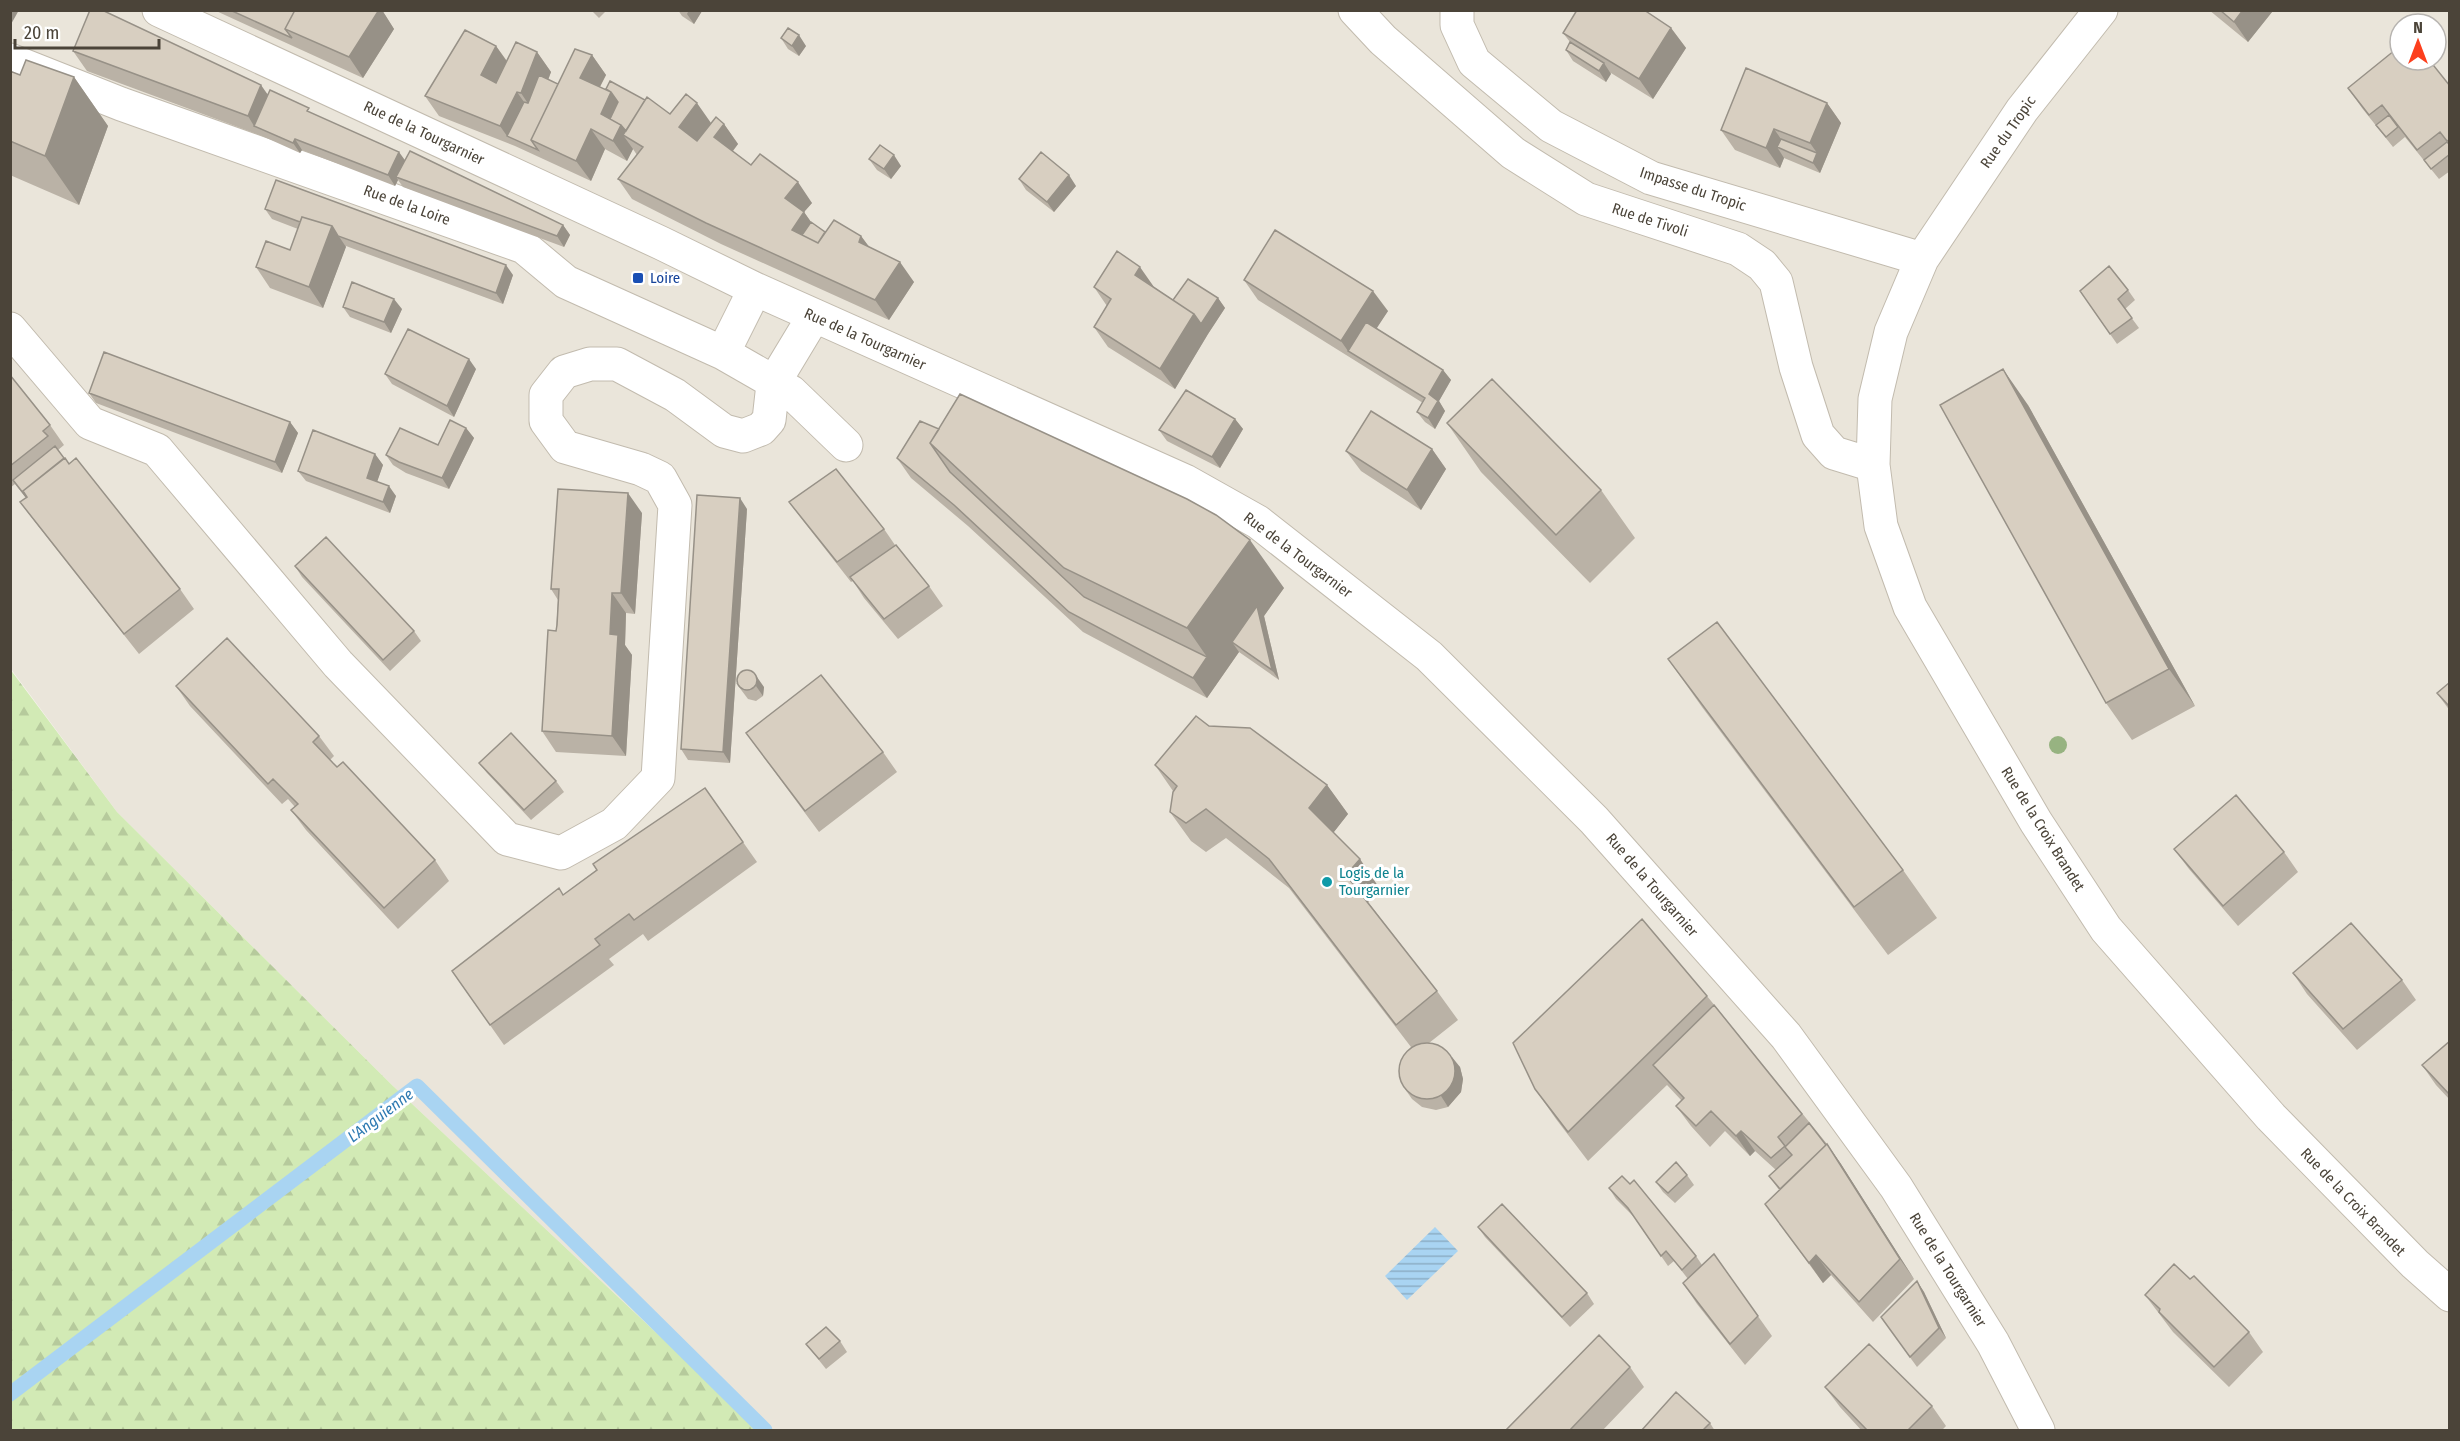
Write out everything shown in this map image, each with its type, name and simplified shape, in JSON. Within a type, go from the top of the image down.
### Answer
[{"type":"street","name":"Rue de la Tourgarnier","points":[[159,10],[661,243],[755,289],[1185,481],[1258,522],[1429,656],[1594,820],[1786,1036],[1896,1187],[1993,1343],[2038,1431]]},
{"type":"street","name":"Rue de Tivoli","points":[[1355,10],[1383,40],[1513,153],[1586,199],[1738,249],[1762,265],[1776,282],[1796,367],[1818,435],[1834,453],[1873,465]]},
{"type":"street","name":"Impasse du Tropic","points":[[1457,10],[1457,26],[1474,62],[1551,126],[1651,178],[1922,260]]},
{"type":"street","name":"Rue du Tropic","points":[[1922,260],[2022,110],[2101,10]]},
{"type":"street","name":"Rue de la Loire","points":[[10,60],[132,108],[524,247],[566,282],[723,353],[791,393],[846,445]]},
{"type":"street","name":"Rue de la Croix Brandet","points":[[1922,260],[1891,332],[1875,399],[1873,465],[1881,526],[1910,607],[2036,822],[2106,929],[2271,1117],[2415,1264],[2450,1295]]},
{"type":"street","points":[[723,353],[755,289]]},
{"type":"street","points":[[10,329],[90,423],[157,450],[338,664],[507,839],[561,853],[614,824],[658,778],[675,506],[660,478],[565,447],[546,421],[546,395],[564,372],[590,364],[617,364],[675,395],[724,431],[743,436],[761,429],[769,420],[773,384],[814,316]]},
{"type":"shaded area","points":[[11,11],[2449,11],[2449,1430],[760,1430],[393,1086],[117,812],[11,669]]},
{"type":"green space","points":[[10,669],[117,812],[393,1086],[760,1430],[11,1430]]},
{"type":"water","points":[[1435,1227],[1458,1251],[1407,1300],[1385,1276]]},
{"type":"building","points":[[90,10],[102,10],[261,85],[248,116],[73,51]]},
{"type":"building","points":[[230,10],[295,10],[285,29],[292,38]]},
{"type":"building","points":[[295,10],[379,10],[349,57],[285,29]]},
{"type":"building","points":[[1577,10],[1644,10],[1671,28],[1639,79],[1563,33]]},
{"type":"building","points":[[2220,10],[2243,10],[2234,22]]},
{"type":"building","points":[[788,28],[799,35],[792,46],[781,38]]},
{"type":"building","points":[[465,30],[496,46],[481,75],[496,83],[516,42],[537,52],[521,93],[517,92],[500,126],[425,96]]},
{"type":"building","points":[[1570,42],[1604,63],[1599,71],[1566,50]]},
{"type":"building","points":[[575,49],[592,55],[580,78],[611,92],[601,114],[621,125],[613,141],[591,129],[576,161],[531,140]]},
{"type":"building","points":[[2388,56],[2388,72],[2439,72],[2450,86],[2450,139],[2447,141],[2440,132],[2417,150],[2382,105],[2369,115],[2348,88]]},
{"type":"building","points":[[26,60],[74,77],[45,156],[10,141],[10,71],[20,75]]},
{"type":"building","points":[[1746,68],[1827,103],[1810,143],[1774,129],[1766,148],[1721,130]]},
{"type":"building","points":[[539,75],[558,84],[531,140],[538,150],[507,136],[524,102],[528,103]]},
{"type":"building","points":[[610,81],[645,100],[626,131],[610,119],[618,102],[606,89]]},
{"type":"building","points":[[270,90],[309,108],[307,111],[399,152],[388,175],[295,139],[293,143],[254,126]]},
{"type":"building","points":[[686,94],[697,103],[679,127],[697,141],[716,117],[724,124],[714,137],[751,165],[760,154],[798,182],[785,198],[804,212],[792,230],[818,243],[834,220],[861,236],[859,242],[900,262],[875,300],[706,223],[618,179],[643,147],[623,135],[647,97],[670,114]]},
{"type":"building","points":[[2389,115],[2398,127],[2386,137],[2376,125]]},
{"type":"building","points":[[1781,139],[1817,153],[1813,163],[1777,147]]},
{"type":"building","points":[[2447,142],[2450,145],[2450,154],[2431,169],[2424,160]]},
{"type":"building","points":[[880,145],[894,155],[884,169],[869,159]]},
{"type":"building","points":[[410,151],[563,225],[557,236],[396,177]]},
{"type":"building","points":[[1041,152],[1069,175],[1047,202],[1019,179]]},
{"type":"building","points":[[276,180],[506,265],[496,293],[338,236],[332,226],[302,217],[300,222],[265,209]]},
{"type":"building","points":[[302,217],[332,226],[309,287],[256,267],[266,241],[290,250]]},
{"type":"building","points":[[811,222],[825,232],[818,243],[802,235]]},
{"type":"building","points":[[1275,230],[1373,291],[1341,341],[1244,280]]},
{"type":"building","points":[[1117,251],[1140,267],[1135,275],[1194,314],[1160,369],[1094,327],[1111,299],[1094,287]]},
{"type":"building","points":[[2109,266],[2128,290],[2118,299],[2132,318],[2110,334],[2080,291]]},
{"type":"building","points":[[1188,279],[1218,298],[1201,324],[1194,314],[1173,300]]},
{"type":"building","points":[[352,282],[394,299],[384,322],[343,307]]},
{"type":"building","points":[[1366,322],[1443,370],[1429,394],[1438,401],[1428,418],[1417,412],[1425,398],[1348,351]]},
{"type":"building","points":[[408,329],[469,359],[447,406],[385,374]]},
{"type":"building","points":[[104,352],[290,422],[275,462],[89,393]]},
{"type":"building","points":[[2003,369],[2169,669],[2106,703],[1940,405]]},
{"type":"building","points":[[10,375],[50,425],[43,431],[48,436],[10,466]]},
{"type":"building","points":[[1492,379],[1601,490],[1556,535],[1447,423]]},
{"type":"building","points":[[1186,390],[1235,419],[1212,457],[1159,430]]},
{"type":"building","points":[[960,394],[1187,499],[1216,515],[1250,540],[1187,628],[1064,568],[930,443]]},
{"type":"building","points":[[1371,411],[1432,449],[1407,490],[1346,451]]},
{"type":"building","points":[[450,420],[466,428],[442,478],[386,455],[400,428],[438,445]]},
{"type":"building","points":[[920,421],[939,429],[930,443],[950,472],[1084,597],[1207,657],[1193,678],[1069,612],[954,505],[897,458]]},
{"type":"building","points":[[313,430],[375,454],[367,478],[389,486],[383,502],[298,471]]},
{"type":"building","points":[[55,446],[64,458],[23,491],[27,498],[13,480]]},
{"type":"building","points":[[65,458],[69,464],[76,458],[180,589],[124,634],[20,502],[27,497],[23,491]]},
{"type":"building","points":[[836,469],[884,529],[837,562],[789,502]]},
{"type":"building","points":[[558,489],[628,493],[621,593],[612,593],[610,634],[618,635],[612,736],[542,731],[548,630],[556,631],[557,625],[559,589],[551,589]]},
{"type":"building","points":[[697,495],[740,498],[723,752],[681,749]]},
{"type":"building","points":[[326,537],[414,631],[383,660],[295,566]]},
{"type":"building","points":[[896,545],[929,586],[884,619],[850,577]]},
{"type":"building","points":[[1257,606],[1272,670],[1232,642]]},
{"type":"building","points":[[1717,622],[1903,870],[1854,907],[1668,659]]},
{"type":"building","points":[[227,638],[319,736],[313,742],[337,767],[343,762],[435,860],[384,908],[291,810],[298,804],[273,779],[268,784],[176,686]]},
{"type":"building","points":[[747,670],[754,673],[757,680],[754,687],[747,690],[740,687],[737,680],[740,673]]},
{"type":"building","points":[[821,675],[883,752],[805,811],[746,733]]},
{"type":"building","points":[[2450,682],[2450,707],[2437,693]]},
{"type":"building","points":[[1196,716],[1209,726],[1250,728],[1327,785],[1309,808],[1360,859],[1346,875],[1437,991],[1396,1025],[1269,859],[1206,809],[1186,823],[1170,812],[1173,792],[1177,786],[1155,765]]},
{"type":"building","points":[[511,733],[556,781],[524,810],[479,763]]},
{"type":"building","points":[[705,788],[743,842],[634,920],[629,914],[595,939],[600,945],[490,1025],[452,971],[559,888],[563,895],[597,870],[593,864]]},
{"type":"building","points":[[2236,795],[2284,852],[2223,906],[2174,849]]},
{"type":"building","points":[[1642,919],[1707,996],[1568,1132],[1535,1089],[1513,1043]]},
{"type":"building","points":[[2351,923],[2402,980],[2343,1029],[2293,973]]},
{"type":"building","points":[[1714,1005],[1802,1114],[1778,1137],[1785,1146],[1771,1158],[1741,1131],[1736,1136],[1711,1111],[1696,1126],[1676,1106],[1684,1098],[1653,1065]]},
{"type":"building","points":[[2450,1041],[2450,1095],[2422,1065]]},
{"type":"building","points":[[1427,1043],[1438,1045],[1447,1051],[1453,1060],[1455,1071],[1453,1082],[1447,1091],[1438,1097],[1427,1099],[1416,1097],[1407,1091],[1401,1082],[1399,1071],[1401,1060],[1407,1051],[1416,1045]]},
{"type":"building","points":[[1809,1123],[1826,1145],[1780,1189],[1769,1176],[1792,1155],[1785,1147]]},
{"type":"building","points":[[1827,1144],[1900,1259],[1859,1302],[1816,1255],[1809,1263],[1765,1204]]},
{"type":"building","points":[[1676,1162],[1687,1175],[1668,1193],[1656,1182]]},
{"type":"building","points":[[1622,1176],[1630,1184],[1634,1180],[1696,1256],[1682,1270],[1666,1251],[1661,1256],[1628,1208],[1609,1188]]},
{"type":"building","points":[[1502,1204],[1587,1293],[1562,1317],[1478,1227]]},
{"type":"building","points":[[1714,1254],[1758,1316],[1730,1344],[1683,1283]]},
{"type":"building","points":[[2174,1264],[2190,1279],[2194,1276],[2249,1332],[2214,1367],[2145,1295]]},
{"type":"building","points":[[1917,1281],[1939,1328],[1910,1357],[1881,1317]]},
{"type":"building","points":[[826,1327],[840,1341],[819,1359],[806,1344]]},
{"type":"building","points":[[1599,1335],[1630,1367],[1569,1431],[1505,1431]]},
{"type":"building","points":[[1869,1344],[1932,1406],[1907,1431],[1868,1431],[1825,1387]]},
{"type":"building","points":[[1676,1392],[1710,1423],[1702,1431],[1641,1431]]},
{"type":"waterway","name":"L'Anguienne","points":[[10,1394],[417,1086],[765,1430]]},
{"type":"place","name":"Loire","points":[[638,278]]},
{"type":"place","name":"Logis de la Tourgarnier","points":[[1327,882]]}]
